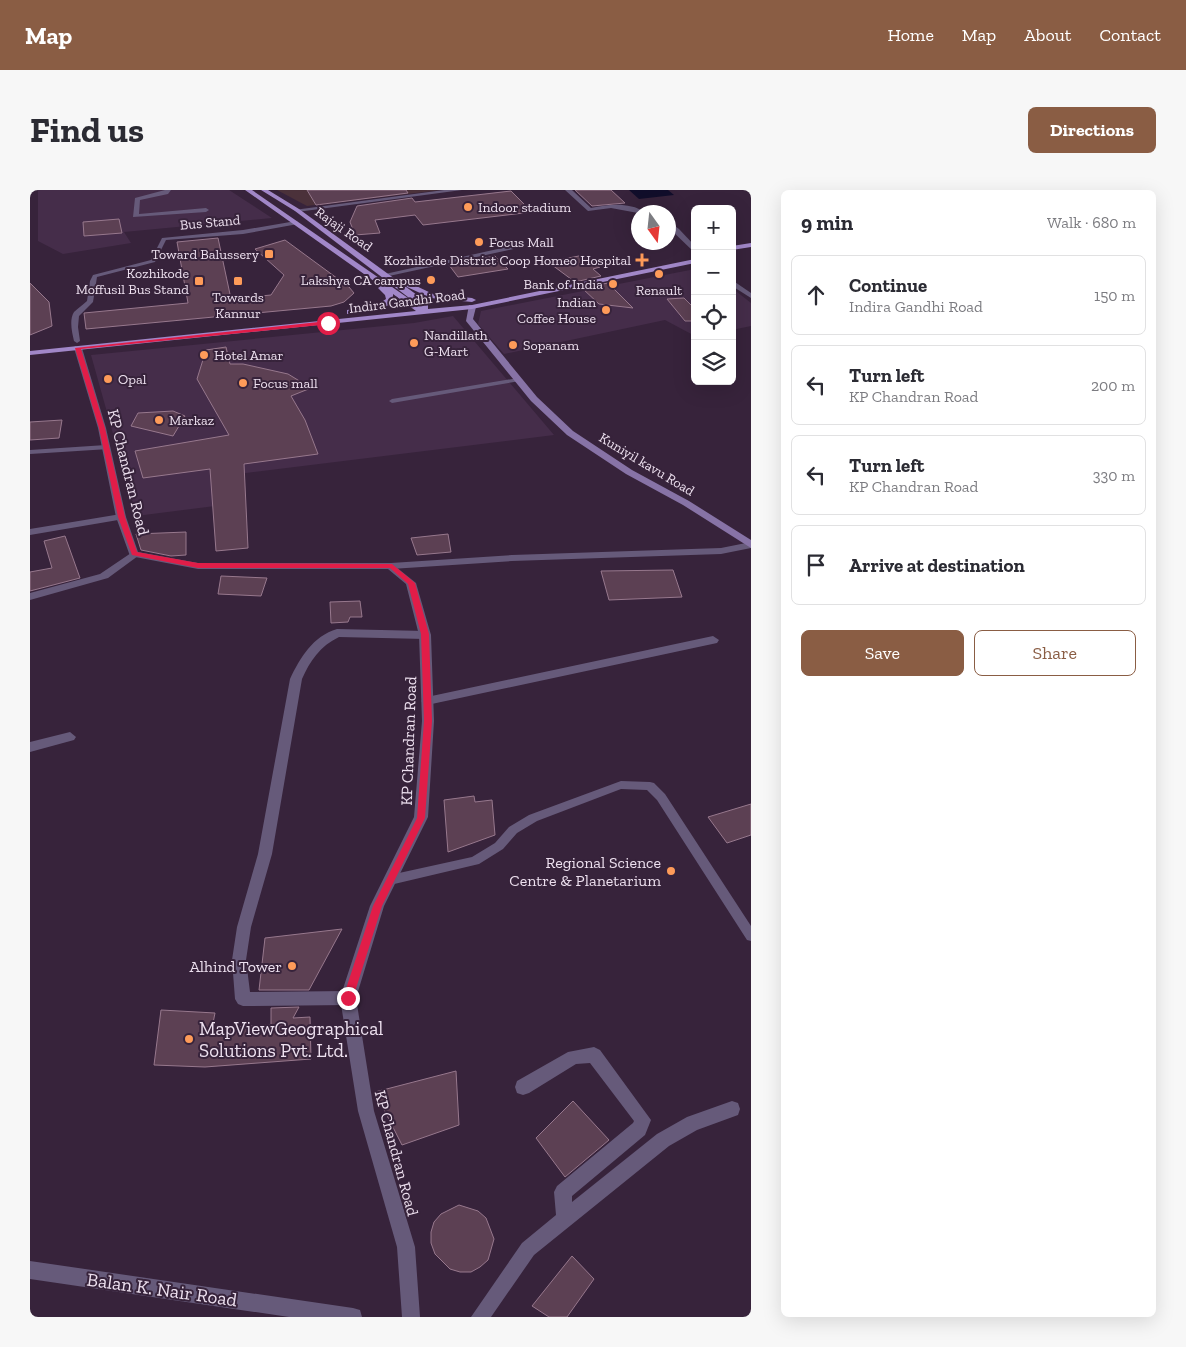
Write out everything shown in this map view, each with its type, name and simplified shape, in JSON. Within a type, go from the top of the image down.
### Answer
[{"type":"main road","points":[[248,190],[369,273],[412,306]]},
{"type":"main road","name":"Rajaji Road","points":[[264,190],[297,210],[316,226],[381,270],[424,309]]},
{"type":"main road","points":[[736,247],[751,245]]},
{"type":"main road","points":[[736,253],[751,251]]},
{"type":"main road","name":"Indira Gandhi Road","points":[[472,303],[691,257]]},
{"type":"main road","name":"Indira Gandhi Road","points":[[30,346],[77,345],[472,303],[691,262]]},
{"type":"main road","points":[[381,270],[431,296],[472,303]]},
{"type":"main road","points":[[350,312],[379,307],[390,300],[389,294],[369,273]]},
{"type":"main road","name":"Kuniyil kavu Road","points":[[472,303],[469,319],[534,399],[570,433],[629,472],[686,503],[751,545]]},
{"type":"main road","name":"Indira Gandhi Road","points":[[30,353],[77,345],[350,312],[412,306],[424,309]]},
{"type":"street","points":[[168,190],[166,193],[137,199],[135,216],[206,210]]},
{"type":"street","points":[[297,210],[459,190]]},
{"type":"street","points":[[568,190],[590,210],[611,206],[631,209]]},
{"type":"street","points":[[676,229],[694,250]]},
{"type":"street","points":[[389,274],[516,247]]},
{"type":"street","points":[[736,285],[751,296]]},
{"type":"street","name":"KP Chandran Road","points":[[77,345],[106,447],[121,517],[134,554],[198,566],[392,566],[411,583],[425,634],[427,701],[421,818],[377,906],[348,998],[366,1111],[406,1247],[411,1317]]},
{"type":"street","points":[[30,532],[121,517]]},
{"type":"street","points":[[392,566],[512,558],[721,551],[751,545]]},
{"type":"street","points":[[30,597],[104,576],[134,554]]},
{"type":"street","points":[[348,998],[243,999],[239,960],[244,927],[265,854],[296,679],[306,657],[321,642],[337,633],[425,634]]},
{"type":"street","points":[[427,701],[713,640]]},
{"type":"street","points":[[30,747],[70,737]]},
{"type":"street","points":[[524,1087],[574,1057],[594,1055],[643,1120],[639,1130],[563,1192],[565,1219]]},
{"type":"street","points":[[480,1317],[528,1249],[663,1140],[693,1123],[732,1109]]},
{"type":"street","name":"Balan K. Nair Road","points":[[30,1270],[353,1317]]},
{"type":"lane","name":"Bus Stand","points":[[77,345],[74,319],[77,313],[91,299],[93,279],[96,276],[153,261],[164,239],[243,232],[296,223]]},
{"type":"lane","points":[[392,401],[518,380]]},
{"type":"lane","points":[[30,452],[106,447]]},
{"type":"lane","points":[[390,880],[475,861],[499,846],[513,830],[533,818],[621,785],[650,786],[661,797],[751,936]]},
{"type":"shaded area","points":[[38,190],[229,190],[272,218],[124,232],[131,243],[63,254],[38,241]]},
{"type":"shaded area","points":[[277,190],[441,190],[307,206]]},
{"type":"shaded area","points":[[629,190],[668,190],[674,195],[639,199]]},
{"type":"shaded area","points":[[691,270],[691,334],[665,320],[504,354],[478,324],[481,311]]},
{"type":"shaded area","points":[[736,291],[751,303],[751,326],[736,329]]},
{"type":"shaded area","points":[[453,316],[554,435],[221,476],[215,506],[136,516],[91,355],[414,323]]},
{"type":"building","points":[[307,190],[406,190],[408,193],[316,205]]},
{"type":"building","points":[[575,190],[611,190],[625,203],[592,206]]},
{"type":"building","name":"Indoor stadium","points":[[511,191],[532,212],[423,225],[415,215],[375,220],[380,233],[355,235],[350,222],[357,206],[412,198],[415,202]]},
{"type":"building","points":[[119,219],[122,233],[84,236],[83,222]]},
{"type":"building","points":[[218,238],[231,299],[271,295],[284,275],[255,249],[285,240],[349,287],[354,293],[344,302],[331,306],[86,329],[84,313],[188,303],[177,242]]},
{"type":"building","points":[[584,255],[600,267],[593,269],[601,276],[575,282],[548,262]]},
{"type":"building","points":[[495,256],[508,269],[458,277],[449,265]]},
{"type":"building","points":[[30,283],[49,302],[52,326],[30,335]]},
{"type":"building","points":[[608,283],[633,308],[599,304],[582,288]]},
{"type":"building","points":[[684,298],[691,305],[691,321],[685,321],[667,299]]},
{"type":"building","points":[[226,347],[230,364],[243,364],[288,374],[311,388],[291,396],[305,420],[318,454],[244,464],[248,548],[216,551],[210,469],[143,478],[135,451],[229,435],[197,379],[206,350]]},
{"type":"building","name":"Markaz","points":[[173,411],[185,416],[173,436],[131,426],[138,413]]},
{"type":"building","points":[[62,420],[59,438],[30,440],[30,422]]},
{"type":"building","points":[[186,532],[186,555],[171,556],[141,550],[136,534]]},
{"type":"building","points":[[448,534],[451,552],[417,555],[411,538]]},
{"type":"building","points":[[65,536],[80,578],[30,591],[30,572],[52,568],[44,541]]},
{"type":"building","points":[[673,570],[682,597],[609,600],[601,571]]},
{"type":"building","points":[[221,576],[267,578],[261,596],[218,594]]},
{"type":"building","points":[[360,601],[362,617],[350,617],[348,622],[331,623],[330,602]]},
{"type":"building","points":[[474,796],[475,802],[492,800],[495,835],[448,852],[444,800]]},
{"type":"building","points":[[751,804],[751,835],[727,843],[708,817]]},
{"type":"building","name":"Alhind Tower","points":[[342,929],[309,990],[259,990],[265,938]]},
{"type":"building","points":[[299,1007],[293,1018],[310,1017],[311,1059],[205,1067],[154,1065],[161,1010],[215,1013],[212,1028],[271,1025],[271,1008]]},
{"type":"building","points":[[456,1071],[459,1125],[402,1145],[375,1092]]},
{"type":"building","points":[[573,1101],[609,1140],[565,1177],[536,1138]]},
{"type":"building","points":[[459,1205],[478,1211],[486,1218],[494,1239],[488,1260],[471,1272],[460,1272],[450,1269],[435,1254],[431,1243],[431,1232],[434,1222],[441,1214]]},
{"type":"building","points":[[572,1256],[594,1279],[567,1317],[549,1317],[532,1306]]},
{"type":"place","name":"Indoor stadium","points":[[468,207]]},
{"type":"place","name":"Focus Mall","points":[[479,242]]},
{"type":"place","name":"Toward Balussery","points":[[269,254]]},
{"type":"place","name":"Kozhikode District Coop Homeo Hospital","points":[[642,260]]},
{"type":"place","name":"Renault","points":[[659,274]]},
{"type":"place","name":"Lakshya CA campus","points":[[431,280]]},
{"type":"place","name":"Kozhikode Moffusil Bus Stand","points":[[199,281]]},
{"type":"place","name":"Towards Kannur","points":[[238,281]]},
{"type":"place","name":"Bank of India","points":[[613,284]]},
{"type":"place","name":"Indian Coffee House","points":[[606,310]]},
{"type":"place","name":"Nandillath G-Mart","points":[[414,343]]},
{"type":"place","name":"Sopanam","points":[[513,345]]},
{"type":"place","name":"Hotel Amar","points":[[204,355]]},
{"type":"place","name":"Opal","points":[[108,379]]},
{"type":"place","name":"Focus mall","points":[[243,383]]},
{"type":"place","name":"Markaz","points":[[159,420]]},
{"type":"place","name":"Regional Science Centre & Planetarium","points":[[671,871]]},
{"type":"place","name":"Alhind Tower","points":[[292,966]]},
{"type":"place","name":"MapViewGeographical Solutions Pvt. Ltd.","points":[[189,1039]]},
{"type":"route","points":[[328,323],[78,348],[102,428],[121,517],[134,554],[198,566],[392,566],[411,583],[425,634],[428,721],[421,818],[377,906],[348,998]]}]
